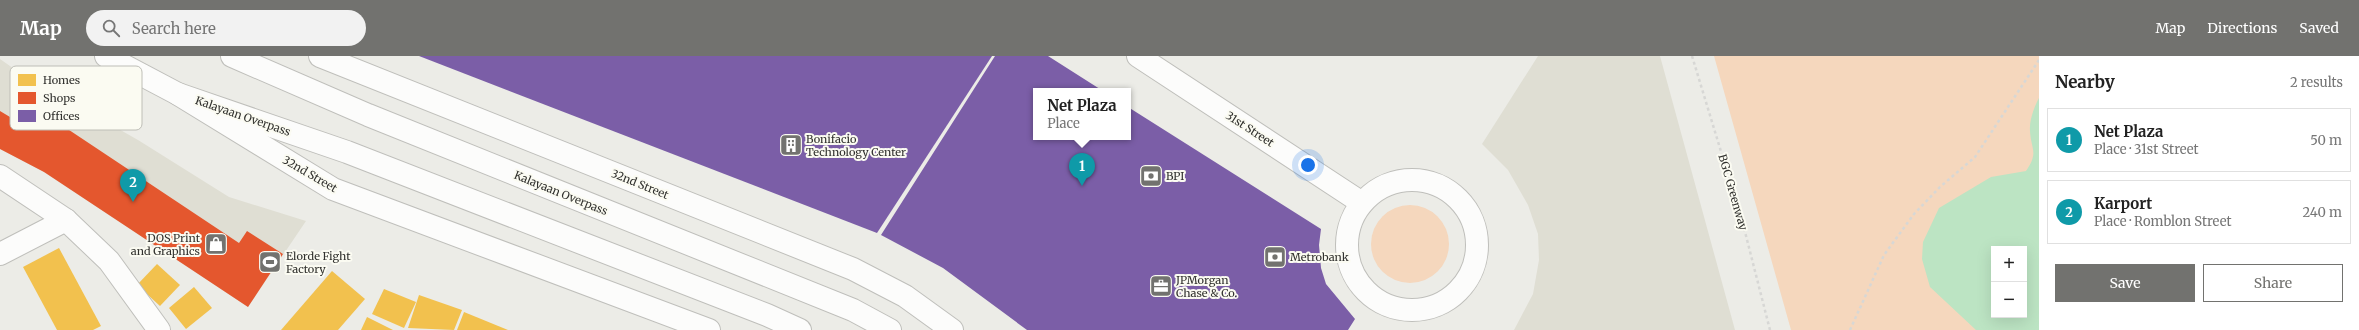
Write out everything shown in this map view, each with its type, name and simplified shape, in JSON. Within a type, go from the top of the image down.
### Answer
[{"type":"main road","name":"32nd Street","points":[[106,56],[125,66]]},
{"type":"main road","name":"Kalayaan Overpass","points":[[232,56],[368,115],[853,310],[890,330]]},
{"type":"main road","name":"32nd Street","points":[[320,56],[853,269],[905,296],[952,330]]},
{"type":"main road","name":"31st Street","points":[[1138,56],[1362,203]]},
{"type":"main road","name":"32nd Street","points":[[142,75],[178,94],[333,189],[709,330]]},
{"type":"main road","name":"Kalayaan Overpass","points":[[178,94],[346,152],[767,315],[800,330]]},
{"type":"main road","points":[[0,176],[66,220],[109,261],[159,330]]},
{"type":"main road","points":[[1414,180],[1435,184],[1454,195],[1467,210],[1476,230],[1478,250],[1473,270],[1462,288],[1447,301],[1428,308],[1408,310],[1388,306],[1371,296],[1357,281],[1349,263],[1347,243],[1350,224],[1362,203],[1375,192],[1394,183],[1414,180]]},
{"type":"main road","points":[[0,254],[66,220]]},
{"type":"path","name":"BGC Greenway","points":[[1692,56],[1743,224],[1770,330]]},
{"type":"path","points":[[1850,330],[1884,255],[1914,214],[1940,187],[1975,157],[2039,60]]},
{"type":"shaded area","points":[[1538,56],[1660,56],[1735,330],[1514,330],[1533,294],[1539,260],[1538,234],[1528,205],[1508,170],[1482,144]]},
{"type":"shaded area","points":[[1714,56],[2039,56],[2039,330],[1791,330]]},
{"type":"shaded area","points":[[0,59],[10,66],[10,130],[120,130],[229,197],[306,221],[248,307],[44,172],[0,149]]},
{"type":"shaded area","points":[[2039,98],[2039,330],[1976,330],[1930,287],[1922,259],[1923,242],[1939,208],[1991,177],[2026,171],[2030,165],[2033,155],[2030,127],[2032,114]]},
{"type":"shaded area","points":[[1410,205],[1425,208],[1438,216],[1446,229],[1449,244],[1446,259],[1438,272],[1425,280],[1410,283],[1395,280],[1382,272],[1374,259],[1371,244],[1374,229],[1382,216],[1395,208]]},
{"type":"building: Homes","points":[[59,248],[101,326],[93,330],[57,330],[23,267]]},
{"type":"building: Homes","points":[[157,264],[180,285],[160,306],[137,285]]},
{"type":"building: Homes","points":[[332,271],[365,299],[338,330],[281,330]]},
{"type":"building: Homes","points":[[194,287],[212,308],[186,329],[169,308]]},
{"type":"building: Homes","points":[[384,289],[416,302],[404,328],[372,314]]},
{"type":"building: Homes","points":[[419,295],[462,310],[454,330],[408,328]]},
{"type":"building: Homes","points":[[464,312],[508,330],[457,330]]},
{"type":"building: Homes","points":[[367,317],[393,330],[361,330]]},
{"type":"building: Shops","points":[[0,111],[10,117],[10,130],[69,130],[239,243],[247,231],[283,254],[248,307],[44,172],[0,149]]},
{"type":"building: Offices","name":"Bonifacio Technology Center","points":[[419,56],[992,56],[877,233]]},
{"type":"building: Offices","points":[[995,56],[1048,56],[1098,88],[1033,88],[1033,140],[1131,140],[1131,109],[1321,229],[1319,245],[1321,268],[1326,284],[1355,319],[1348,330],[1027,330],[943,268],[881,235]]},
{"type":"place","name":"Bonifacio Technology Center","points":[[791,145]]},
{"type":"place","name":"BPI","points":[[1151,176]]},
{"type":"place","name":"Net Plaza","points":[[1082,186]]},
{"type":"place","name":"Karport","points":[[133,202]]},
{"type":"place","name":"DOS Print and Graphics","points":[[216,244]]},
{"type":"place","name":"Metrobank","points":[[1275,257]]},
{"type":"place","name":"Elorde Fight Factory","points":[[270,262]]},
{"type":"place","name":"JPMorgan Chase & Co.","points":[[1161,286]]}]
